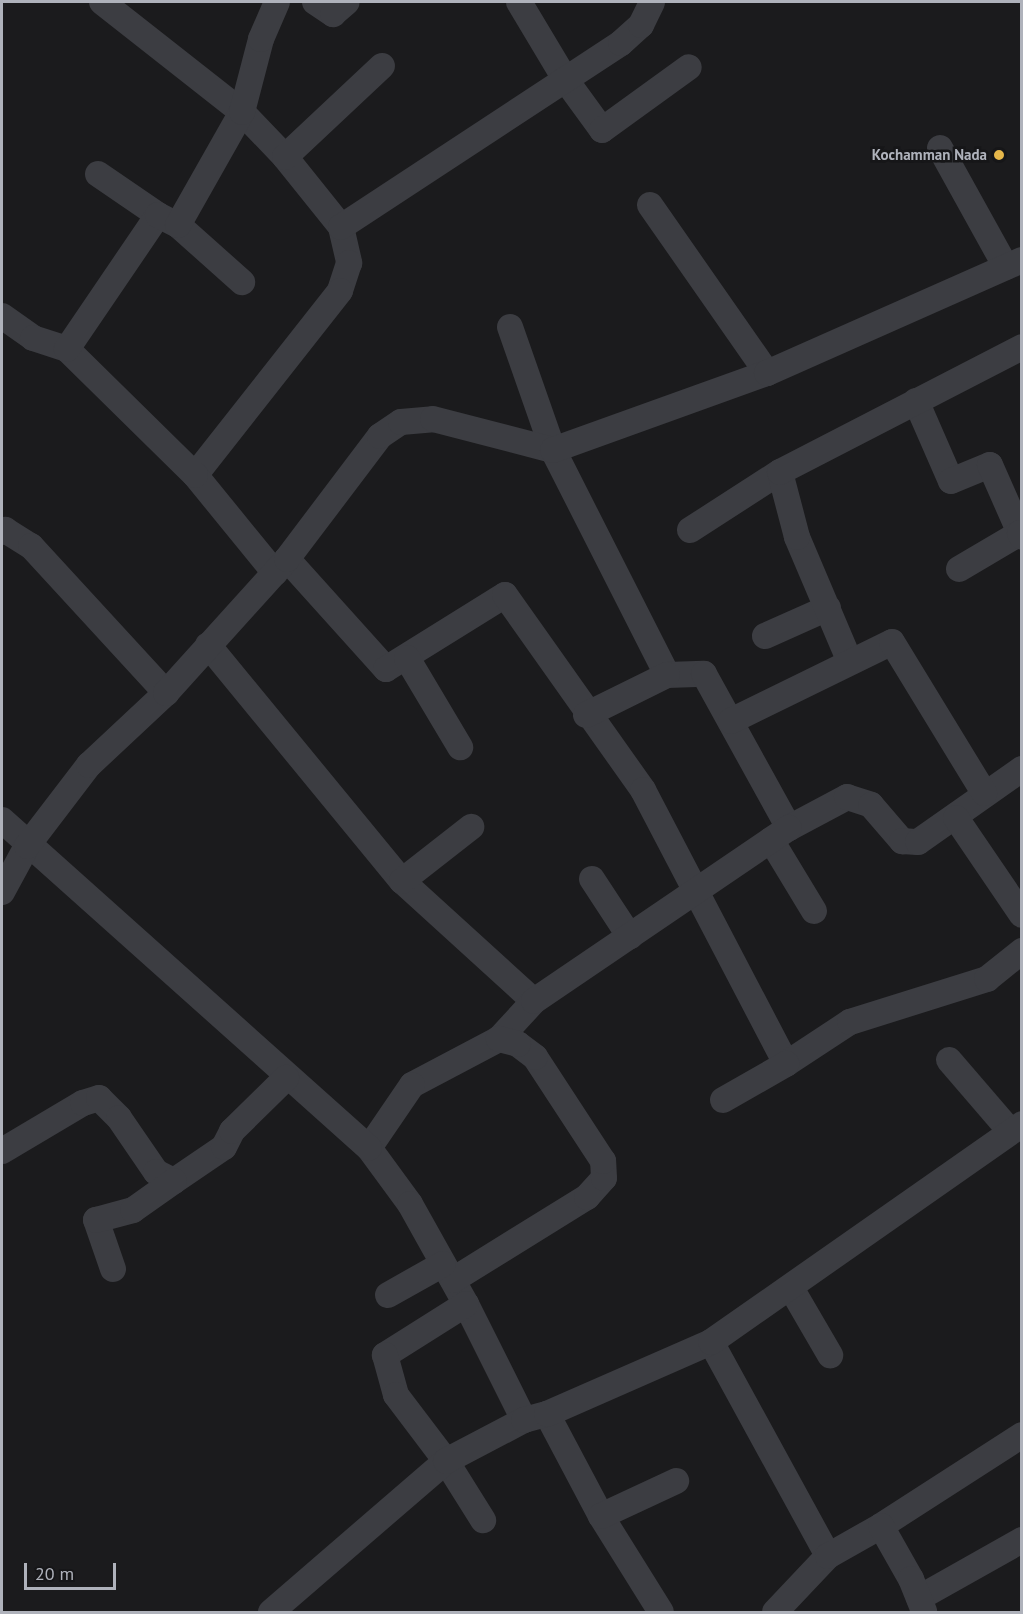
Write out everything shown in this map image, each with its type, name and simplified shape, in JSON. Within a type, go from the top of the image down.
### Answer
[{"type":"street","points":[[102,2],[242,112],[285,156],[341,227],[350,263],[340,291],[195,474]]},
{"type":"street","points":[[67,350],[168,220],[242,112],[261,39],[277,2]]},
{"type":"street","points":[[315,2],[333,14],[347,2]]},
{"type":"street","points":[[519,2],[565,79],[602,130],[689,67]]},
{"type":"street","points":[[341,227],[621,43],[641,25],[652,2]]},
{"type":"street","points":[[285,156],[382,66]]},
{"type":"street","points":[[2,892],[27,846],[89,765],[166,693],[207,645],[281,566],[380,436],[401,422],[433,419],[553,450],[767,373],[1014,263],[940,148]]},
{"type":"street","points":[[98,174],[168,220],[242,282]]},
{"type":"street","points":[[650,205],[767,373]]},
{"type":"street","points":[[2,316],[33,338],[67,350],[195,474],[281,566],[386,669],[505,595],[586,715],[643,790],[695,895],[786,1064]]},
{"type":"street","points":[[510,327],[553,450],[667,675]]},
{"type":"street","points":[[690,530],[780,472],[1022,347]]},
{"type":"street","points":[[916,400],[951,481],[990,465],[1021,535],[959,569]]},
{"type":"street","points":[[780,472],[797,537],[850,662]]},
{"type":"street","points":[[2,532],[6,530],[31,546],[166,693]]},
{"type":"street","points":[[765,636],[828,608]]},
{"type":"street","points":[[731,721],[892,642],[984,793]]},
{"type":"street","points":[[207,645],[402,881],[534,1001]]},
{"type":"street","points":[[407,658],[460,747]]},
{"type":"street","points":[[586,715],[667,675],[704,674],[731,721],[814,911]]},
{"type":"street","points":[[369,1148],[412,1085],[499,1039],[534,1001],[695,895],[780,834],[847,797],[871,805],[902,841],[918,842],[956,818],[984,793],[1022,769]]},
{"type":"street","points":[[956,818],[1022,915]]},
{"type":"street","points":[[2,820],[27,846],[286,1078],[369,1148],[410,1204],[466,1304],[535,1417],[661,1612]]},
{"type":"street","points":[[402,881],[471,827]]},
{"type":"street","points":[[592,879],[630,938]]},
{"type":"street","points":[[723,1100],[786,1064],[850,1023],[987,979],[1022,951]]},
{"type":"street","points":[[388,1295],[448,1272],[587,1197],[604,1178],[603,1161],[535,1057],[518,1044],[499,1039]]},
{"type":"street","points":[[271,1612],[446,1461],[535,1417],[711,1342],[792,1288],[1016,1127],[948,1060]]},
{"type":"street","points":[[113,1269],[96,1220],[133,1210],[224,1147],[232,1131],[286,1078]]},
{"type":"street","points":[[2,1151],[83,1103],[99,1098],[119,1118],[156,1172],[174,1180]]},
{"type":"street","points":[[792,1288],[830,1355]]},
{"type":"street","points":[[466,1304],[385,1355],[396,1395],[446,1461],[483,1520]]},
{"type":"street","points":[[711,1342],[828,1556]]},
{"type":"street","points":[[775,1612],[828,1556],[880,1526],[1022,1435]]},
{"type":"street","points":[[601,1516],[676,1481]]},
{"type":"street","points":[[880,1526],[922,1605],[1022,1540]]},
{"type":"place","name":"Kochamman Nada","points":[[999,155]]}]
